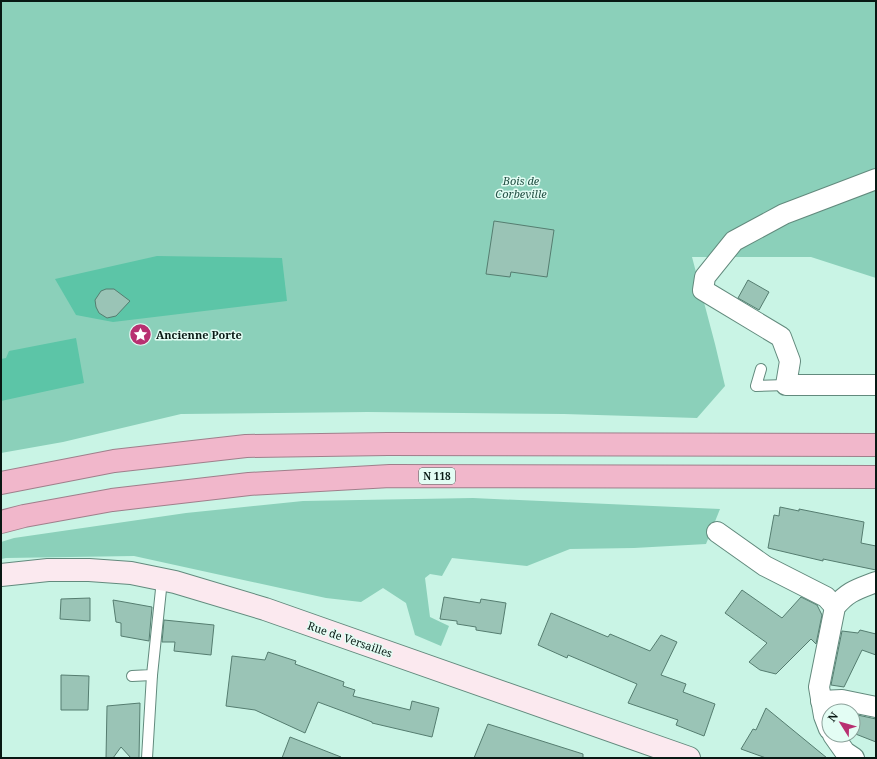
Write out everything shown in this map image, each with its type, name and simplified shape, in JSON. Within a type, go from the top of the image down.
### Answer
[{"type":"highway","points":[[1,483],[114,461],[246,446],[388,444],[876,445]]},
{"type":"highway","name":"N 118","points":[[1,522],[24,516],[112,500],[249,484],[390,476],[876,477]]},
{"type":"main road","name":"Rue de Versailles","points":[[1,575],[48,570],[89,570],[131,573],[209,591],[689,758]]},
{"type":"street","points":[[876,179],[784,214],[734,241],[705,277],[703,290],[781,337],[790,361],[786,385],[876,385]]},
{"type":"street","points":[[717,532],[765,566],[826,597],[835,607]]},
{"type":"street","points":[[876,582],[852,591],[835,607],[819,687],[821,701],[842,700],[876,707]]},
{"type":"street","points":[[838,743],[844,752],[854,758]]},
{"type":"lane","points":[[761,369],[756,386],[786,385]]},
{"type":"lane","points":[[147,758],[152,675],[162,580]]},
{"type":"lane","points":[[132,676],[152,675]]},
{"type":"green space","name":"Bois de Corbeville","points":[[1,1],[876,1],[876,278],[811,257],[692,257],[725,386],[697,418],[564,414],[368,412],[181,414],[63,442],[1,453]]},
{"type":"green space","points":[[473,498],[720,509],[706,544],[634,548],[570,549],[527,566],[452,558],[442,576],[430,574],[425,578],[430,617],[449,626],[441,646],[415,635],[406,603],[383,588],[361,602],[326,598],[134,556],[1,559],[1,542],[14,538],[186,513],[303,501]]},
{"type":"shaded area","points":[[157,256],[282,258],[287,301],[113,322],[76,315],[55,279]]},
{"type":"shaded area","points":[[76,338],[84,383],[1,401],[1,359],[6,358],[9,351]]},
{"type":"building","points":[[494,221],[554,230],[547,277],[511,272],[510,277],[486,274]]},
{"type":"building","points":[[748,280],[769,292],[759,310],[738,298]]},
{"type":"building","points":[[106,289],[114,289],[130,301],[116,316],[107,318],[99,313],[95,300],[101,291]]},
{"type":"building","points":[[780,507],[799,511],[799,509],[864,522],[861,543],[876,546],[876,570],[823,559],[823,561],[768,548],[774,515],[779,516]]},
{"type":"building","points":[[742,590],[782,618],[801,597],[817,605],[822,615],[816,644],[811,639],[776,674],[760,670],[749,662],[767,643],[725,613]]},
{"type":"building","points":[[444,597],[480,603],[481,599],[506,603],[501,634],[476,630],[476,627],[457,624],[457,621],[440,619]]},
{"type":"building","points":[[90,598],[90,621],[60,619],[61,599]]},
{"type":"building","points":[[113,600],[152,607],[149,641],[121,636],[121,623],[116,622]]},
{"type":"building","points":[[551,613],[608,637],[610,634],[650,651],[661,635],[677,642],[661,675],[686,684],[683,692],[715,704],[704,736],[676,725],[678,720],[628,703],[637,684],[568,655],[567,658],[538,645]]},
{"type":"building","points":[[164,620],[214,625],[211,655],[174,651],[175,642],[162,642]]},
{"type":"building","points":[[860,630],[876,634],[876,655],[862,650],[844,687],[831,685],[842,631],[858,633]]},
{"type":"building","points":[[268,652],[296,661],[295,664],[344,682],[343,686],[355,690],[353,696],[410,710],[412,701],[439,708],[432,737],[372,723],[318,702],[305,733],[255,710],[226,706],[232,656],[265,660]]},
{"type":"building","points":[[61,675],[89,676],[88,710],[61,710]]},
{"type":"building","points":[[140,703],[139,758],[131,758],[121,747],[113,758],[106,758],[107,706]]},
{"type":"building","points":[[766,708],[827,758],[766,758],[741,749],[753,729],[756,730]]},
{"type":"building","points":[[861,716],[876,719],[876,742],[861,736]]},
{"type":"building","points":[[488,724],[583,754],[583,758],[474,758]]},
{"type":"building","points":[[290,737],[341,757],[341,758],[282,758]]},
{"type":"place","name":"Ancienne Porte","points":[[141,334]]}]
